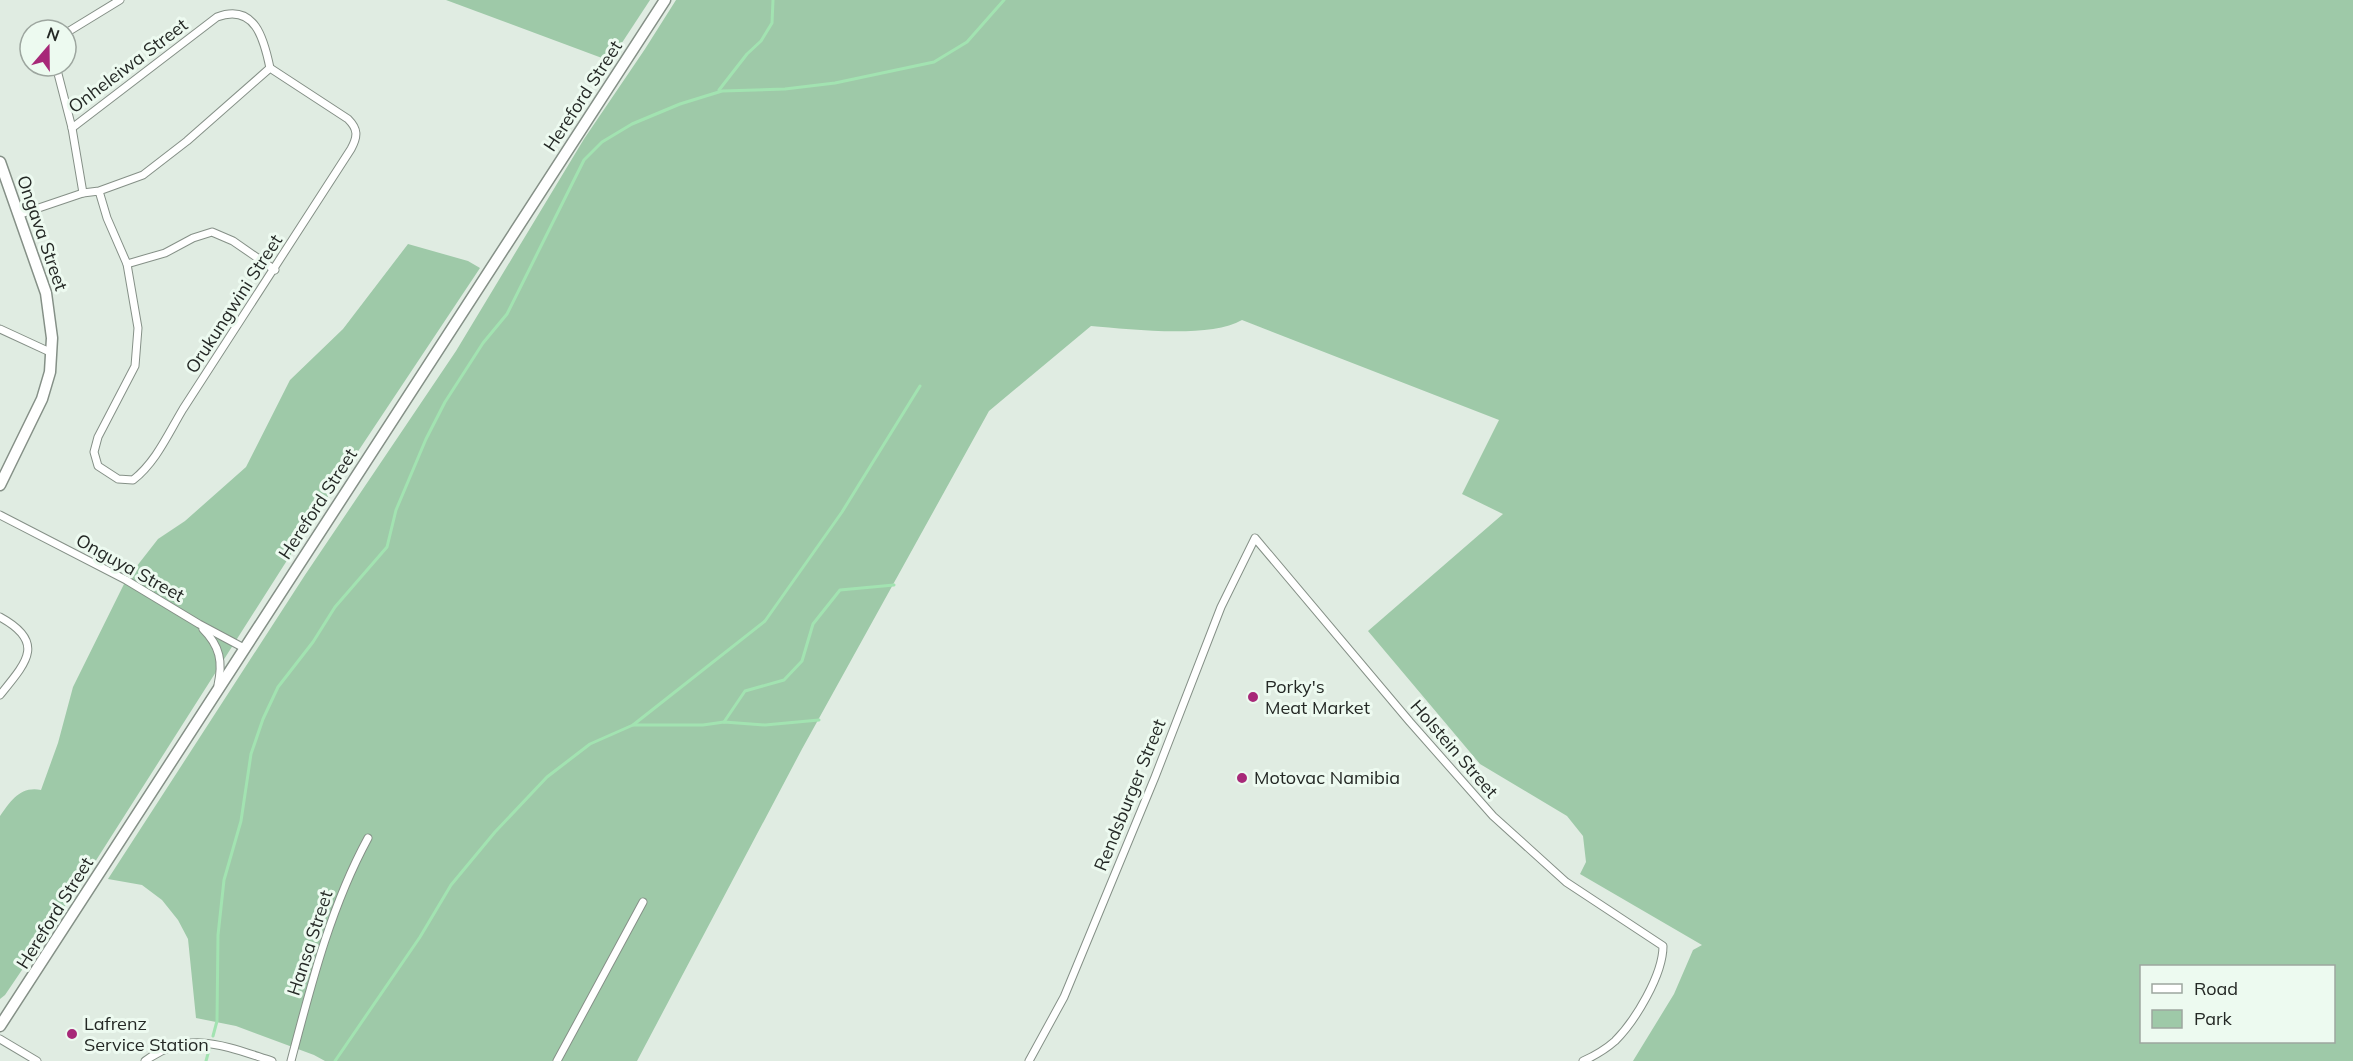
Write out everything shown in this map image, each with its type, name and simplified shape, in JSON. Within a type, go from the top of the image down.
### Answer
[{"type":"main road","name":"Hereford Street","points":[[0,1026],[24,993],[244,648],[665,0]]},
{"type":"main road","name":"Ongava Street","points":[[0,162],[46,293],[51,321],[52,353],[50,372],[42,399],[0,485]]},
{"type":"main road","points":[[0,1014],[10,1009],[24,993]]},
{"type":"street","points":[[78,26],[120,0]]},
{"type":"street","name":"Onheleiwa Street","points":[[72,128],[217,17],[227,13],[239,14],[252,21],[262,36],[270,68]]},
{"type":"street","points":[[18,215],[83,193],[99,191],[143,175],[229,106],[270,68]]},
{"type":"street","name":"Orukungwini Street","points":[[99,191],[107,218],[127,264],[138,328],[135,366],[98,437],[94,452],[98,466],[118,479],[133,480],[145,470],[160,448],[183,409],[275,270],[351,149],[357,133],[355,126],[348,119],[270,68]]},
{"type":"street","points":[[59,78],[72,128],[83,193]]},
{"type":"street","points":[[127,264],[165,253],[193,238],[212,232],[232,241],[275,270]]},
{"type":"street","points":[[0,329],[52,353]]},
{"type":"street","name":"Onguya Street","points":[[0,515],[126,580],[244,648]]},
{"type":"street","name":"Holstein Street","points":[[1255,537],[1410,722],[1493,816],[1566,882],[1663,946],[1663,959],[1629,1025],[1613,1043],[1583,1061]]},
{"type":"street","name":"Rendsburger Street","points":[[1029,1061],[1051,1023],[1072,976],[1155,777],[1221,607],[1255,537]]},
{"type":"street","points":[[0,617],[21,630],[28,640],[29,649],[0,695]]},
{"type":"street","points":[[199,624],[220,653],[221,664],[216,693]]},
{"type":"street","name":"Hansa Street","points":[[291,1061],[335,907],[352,867],[368,838]]},
{"type":"street","points":[[557,1061],[643,902]]},
{"type":"street","points":[[0,1039],[37,1061]]},
{"type":"street","points":[[145,1061],[174,1045],[204,1041],[272,1061]]},
{"type":"green space","points":[[446,0],[650,0],[610,61]]},
{"type":"green space","points":[[676,0],[2353,0],[2353,1061],[1633,1061],[1674,994],[1693,950],[1702,945],[1580,874],[1586,862],[1583,836],[1567,816],[1480,764],[1368,631],[1503,514],[1462,494],[1499,420],[1242,320],[1228,326],[1190,331],[1091,326],[989,411],[802,749],[637,1061],[325,1061],[236,1026],[196,1018],[188,939],[178,920],[162,900],[142,885],[108,879],[305,575],[456,351],[584,139]]},
{"type":"green space","points":[[408,244],[468,261],[480,268],[321,507],[95,862],[5,995],[0,999],[0,816],[17,796],[27,790],[41,790],[58,743],[73,687],[126,580],[158,539],[185,521],[246,467],[290,380],[343,329]]},
{"type":"waterway","points":[[719,90],[747,54],[761,41],[772,23],[773,0]]},
{"type":"waterway","points":[[213,1036],[217,1021],[218,935],[224,880],[241,821],[251,754],[263,719],[278,687],[313,642],[335,607],[387,547],[396,510],[426,439],[445,402],[483,343],[507,314],[584,160],[602,142],[632,124],[680,104],[722,91],[785,89],[835,83],[934,62],[967,42],[1004,0]]},
{"type":"waterway","points":[[335,1061],[420,937],[451,885],[495,832],[547,777],[590,744],[633,725],[765,621],[842,512],[920,386]]},
{"type":"waterway","points":[[724,722],[745,691],[784,680],[802,661],[813,624],[840,590],[894,585]]},
{"type":"waterway","points":[[633,725],[703,725],[724,722],[765,725],[819,720]]},
{"type":"waterway","points":[[206,1061],[209,1050]]},
{"type":"place","name":"Porky's Meat Market","points":[[1253,697]]},
{"type":"place","name":"Motovac Namibia","points":[[1242,778]]},
{"type":"place","name":"Lafrenz Service Station","points":[[72,1034]]}]
